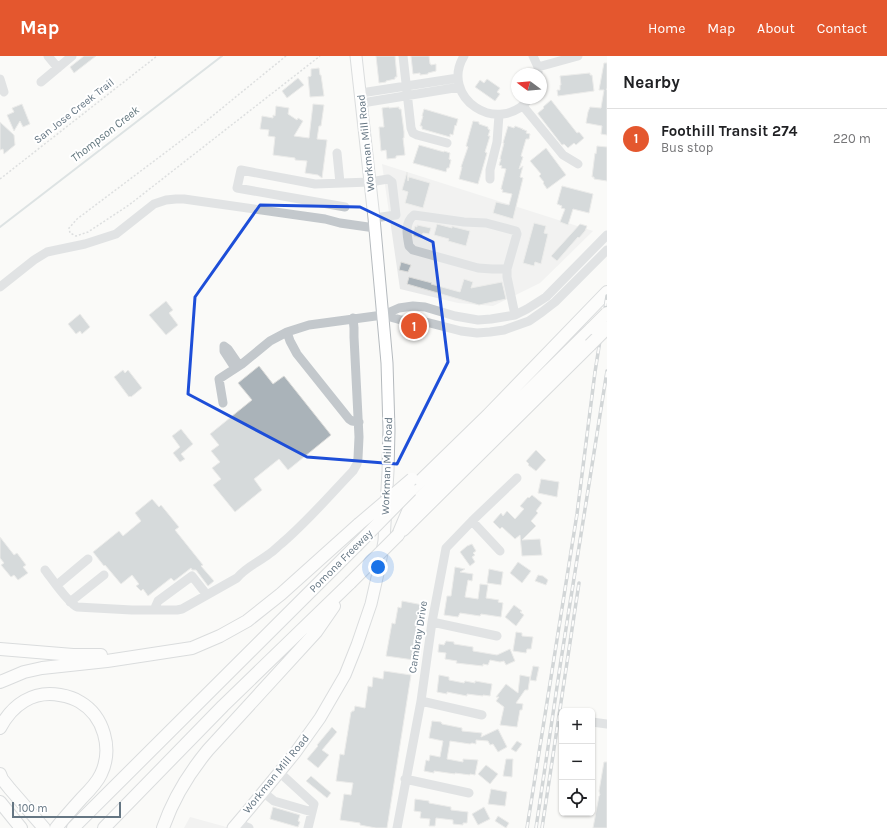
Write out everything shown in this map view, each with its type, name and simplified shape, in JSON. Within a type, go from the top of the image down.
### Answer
[{"type":"highway","name":"Pomona Freeway","points":[[73,828],[356,546],[411,484],[488,415],[607,292]]},
{"type":"highway","points":[[398,535],[409,509],[607,313]]},
{"type":"highway","name":"Pomona Freeway","points":[[104,828],[223,706],[350,583],[607,328]]},
{"type":"highway","points":[[0,682],[24,672],[42,668],[107,661],[192,648],[220,636],[247,620],[281,594],[359,524],[411,484]]},
{"type":"highway","points":[[162,828],[173,802],[196,764],[316,632],[350,583]]},
{"type":"highway","points":[[0,649],[72,655],[135,657]]},
{"type":"highway","points":[[0,728],[5,718],[14,708],[26,700],[40,695],[52,694],[65,696],[79,701],[98,719],[104,733],[107,746],[106,762],[101,775],[56,828]]},
{"type":"highway","points":[[0,774],[10,789],[44,828]]},
{"type":"highway","points":[[0,802],[20,828]]},
{"type":"main road","name":"Workman Mill Road","points":[[234,825],[263,792],[320,718],[345,675],[360,638],[371,604],[384,541],[389,430],[388,394],[375,223],[356,56]]},
{"type":"street","points":[[48,56],[58,68]]},
{"type":"street","points":[[41,82],[72,56]]},
{"type":"street","points":[[402,56],[411,128],[413,133],[417,136],[447,143]]},
{"type":"street","points":[[464,56],[460,65],[459,82],[468,100],[474,106],[489,114],[499,115],[512,112],[523,106],[563,155],[578,164]]},
{"type":"street","points":[[533,56],[537,68]]},
{"type":"street","points":[[544,68],[578,56]]},
{"type":"street","points":[[0,79],[4,92]]},
{"type":"street","points":[[361,98],[459,82]]},
{"type":"street","points":[[490,179],[490,170],[497,142],[499,115]]},
{"type":"street","points":[[337,153],[340,183]]},
{"type":"street","points":[[318,193],[315,184],[241,170],[237,188],[318,193],[345,207]]},
{"type":"street","points":[[318,193],[340,183],[370,182],[388,179],[392,182],[396,215]]},
{"type":"street","points":[[0,287],[34,260],[47,252],[85,244],[116,234],[154,204],[166,200],[184,199],[325,219],[340,223],[375,223],[396,215],[409,219]]},
{"type":"street","points":[[507,269],[478,268],[413,250],[409,246],[406,233],[409,219],[414,215],[464,222],[486,223],[516,231],[517,234],[507,269],[507,278],[515,314]]},
{"type":"street","points":[[223,403],[219,379],[270,341],[287,332],[309,325],[383,315],[399,308],[413,306],[425,307],[455,316],[478,320],[515,314],[527,309],[546,297],[606,236]]},
{"type":"street","points":[[383,315],[401,320],[422,321],[461,331],[484,332],[504,330],[529,321],[555,302],[605,252]]},
{"type":"street","points":[[45,570],[70,602],[77,607],[132,610],[176,610],[182,609],[237,578],[242,571],[269,555],[353,472],[357,464],[359,422],[353,318]]},
{"type":"street","points":[[287,332],[296,354],[349,419],[359,422]]},
{"type":"street","name":"Cambray Drive","points":[[397,828],[446,548],[517,478]]},
{"type":"street","points":[[472,521],[500,551]]},
{"type":"street","points":[[57,585],[88,559]]},
{"type":"street","points":[[70,602],[104,575]]},
{"type":"street","points":[[154,610],[158,601],[192,576],[207,595]]},
{"type":"street","points":[[432,622],[497,636]]},
{"type":"street","points":[[420,701],[482,715]]},
{"type":"street","points":[[595,722],[607,724]]},
{"type":"street","points":[[279,772],[314,804],[308,828]]},
{"type":"street","points":[[406,779],[469,793]]},
{"type":"street","points":[[263,792],[274,801],[312,812]]},
{"type":"street","name":"Workman Mill Road","points":[[234,825],[249,828]]},
{"type":"path","name":"San Jose Creek Trail","points":[[0,179],[157,56]]},
{"type":"path","points":[[286,56],[194,131],[77,219],[69,228],[70,233],[76,236],[88,232],[129,205],[320,56]]},
{"type":"highlighted area","points":[[260,205],[360,207],[433,242],[448,362],[397,464],[307,457],[188,394],[195,297]]},
{"type":"shaded area","points":[[382,164],[593,231],[540,283],[493,306],[458,303],[400,289]]},
{"type":"shaded area","points":[[190,817],[230,828],[184,828]]},
{"type":"building","points":[[84,56],[96,56],[74,73],[70,67]]},
{"type":"building","points":[[376,56],[395,56],[397,77],[395,77],[395,79],[379,83]]},
{"type":"building","points":[[411,56],[429,56],[430,64],[436,64],[436,71],[428,74],[413,74]]},
{"type":"building","points":[[604,63],[607,63],[607,135],[601,134],[602,126],[586,123],[590,107],[601,108],[604,90],[599,90]]},
{"type":"building","points":[[319,68],[324,96],[310,97],[308,77],[311,76],[311,69]]},
{"type":"building","points":[[590,73],[590,75],[592,75],[594,91],[558,96],[557,90],[560,90],[561,85],[560,76]]},
{"type":"building","points":[[298,78],[304,85],[287,98],[282,91]]},
{"type":"building","points":[[487,79],[500,88],[497,92],[500,94],[495,101],[475,87],[480,80],[484,83]]},
{"type":"building","points":[[551,100],[577,133],[579,132],[584,138],[576,145],[574,143],[568,148],[564,144],[562,145],[538,114]]},
{"type":"building","points":[[22,104],[30,124],[23,127],[20,121],[14,131],[7,115],[14,112],[12,108]]},
{"type":"building","points":[[313,104],[324,105],[321,126],[319,126],[317,139],[327,140],[322,178],[318,175],[305,173],[307,161],[273,155],[275,137],[268,136],[269,130],[260,129],[262,116],[273,118],[273,115],[275,116],[276,106],[289,108],[288,114],[297,120],[298,118],[303,121],[294,136],[309,138]]},
{"type":"building","points":[[399,107],[399,109],[401,109],[405,155],[387,159],[386,150],[381,151],[379,127],[384,127],[382,108]]},
{"type":"building","points":[[424,109],[458,119],[453,135],[450,134],[450,137],[422,129],[422,126],[420,126]]},
{"type":"building","points":[[473,121],[479,122],[479,124],[488,127],[490,130],[488,136],[490,136],[485,152],[487,153],[478,184],[459,179],[461,167],[468,147],[466,146]]},
{"type":"building","points":[[0,122],[14,135],[15,145],[4,154],[3,149],[0,150]]},
{"type":"building","points":[[508,126],[514,128],[515,126],[527,131],[526,133],[530,134],[529,139],[526,139],[521,156],[523,157],[519,169],[523,166],[520,177],[523,178],[513,219],[493,213],[496,202],[509,205],[512,194],[502,192],[503,190],[501,189],[506,169],[501,168],[502,166],[499,165]]},
{"type":"building","points":[[419,145],[450,153],[449,159],[451,160],[449,168],[447,168],[446,172],[413,163]]},
{"type":"building","points":[[597,146],[607,147],[607,181],[594,179],[594,177],[592,177]]},
{"type":"building","points":[[546,148],[566,175],[547,189],[539,176],[541,174],[530,161]]},
{"type":"building","points":[[407,172],[408,181],[409,177],[430,183],[423,208],[405,203],[408,192],[402,190]]},
{"type":"building","points":[[562,186],[593,194],[589,213],[573,209],[568,225],[560,222],[565,209],[561,208],[562,206],[557,204]]},
{"type":"building","points":[[534,223],[546,226],[544,233],[548,234],[541,264],[535,262],[534,266],[523,263]]},
{"type":"building","points":[[437,224],[470,231],[466,246],[434,235]]},
{"type":"building","points":[[580,224],[587,226],[585,231],[557,261],[551,256]]},
{"type":"building","points":[[417,225],[431,228],[429,234],[423,233],[421,238],[414,236],[413,233],[415,226],[417,227]]},
{"type":"building","points":[[401,262],[411,265],[408,272],[399,270]]},
{"type":"building","points":[[409,277],[460,292],[464,279],[473,282],[471,288],[502,282],[506,299],[479,305],[407,284]]},
{"type":"building","points":[[166,301],[173,310],[169,313],[178,325],[166,335],[149,315]]},
{"type":"building","points":[[80,314],[90,327],[82,334],[80,331],[76,334],[68,324]]},
{"type":"building","points":[[259,366],[273,384],[284,376],[331,435],[288,470],[279,459],[254,479],[262,490],[235,512],[213,485],[221,479],[212,468],[220,462],[211,451],[219,445],[210,434],[252,400],[238,383]]},
{"type":"building","points":[[123,370],[125,373],[128,370],[142,388],[131,397],[129,397],[114,377]]},
{"type":"building","points":[[181,429],[193,444],[181,454],[185,459],[180,462],[173,453],[180,447],[172,436]]},
{"type":"building","points":[[536,450],[546,460],[536,471],[528,465],[529,464],[526,461]]},
{"type":"building","points":[[541,479],[559,482],[557,497],[538,493]]},
{"type":"building","points":[[532,495],[542,503],[536,511],[538,513],[531,521],[536,526],[522,540],[540,539],[542,555],[522,556],[520,535],[515,539],[502,527],[500,529],[493,522],[501,513],[503,516],[507,511],[515,519],[524,509],[520,506],[528,497],[529,498]]},
{"type":"building","points":[[152,499],[159,507],[161,505],[179,527],[175,530],[203,565],[201,566],[214,581],[208,586],[196,570],[192,570],[191,568],[174,581],[171,578],[148,596],[143,589],[141,591],[136,586],[139,584],[132,575],[121,584],[93,552],[119,531],[123,536],[141,521],[135,513]]},
{"type":"building","points":[[0,537],[14,555],[17,553],[26,565],[23,567],[28,573],[18,580],[14,575],[11,577],[1,565],[4,563],[0,558]]},
{"type":"building","points":[[472,544],[476,551],[473,553],[475,555],[472,557],[475,562],[470,566],[460,552]]},
{"type":"building","points":[[518,562],[531,571],[522,583],[510,573]]},
{"type":"building","points":[[455,567],[465,569],[460,572],[473,574],[472,581],[468,580],[465,597],[478,599],[480,584],[488,585],[486,598],[499,600],[498,602],[503,603],[501,617],[460,613],[458,617],[444,615],[447,596],[451,596]]},
{"type":"building","points":[[489,569],[503,572],[501,585],[487,583]]},
{"type":"building","points":[[538,575],[543,576],[548,580],[546,585],[535,581]]},
{"type":"building","points":[[402,601],[423,605],[414,660],[386,656],[392,623],[395,624],[398,607],[401,608]]},
{"type":"building","points":[[514,605],[522,611],[520,612],[524,615],[516,626],[505,617]]},
{"type":"building","points":[[516,632],[522,633],[522,636],[533,637],[531,649],[527,649],[526,653],[513,651]]},
{"type":"building","points":[[446,641],[473,647],[473,651],[497,655],[510,649],[515,661],[506,665],[504,661],[500,662],[490,660],[488,665],[483,664],[483,666],[456,663],[457,661],[445,659],[446,653],[438,652],[439,644],[444,645]]},
{"type":"building","points":[[533,666],[539,667],[536,681],[530,680]]},
{"type":"building","points":[[384,671],[411,675],[387,828],[376,828],[360,825],[360,823],[340,820],[344,794],[351,795],[353,783],[336,781],[340,754],[344,755],[351,712],[354,711],[355,706],[365,708],[368,686],[372,687],[373,677],[383,679]]},
{"type":"building","points":[[439,675],[449,677],[449,680],[464,683],[465,681],[475,683],[475,681],[492,684],[490,696],[467,694],[467,696],[447,692],[447,694],[437,692]]},
{"type":"building","points":[[520,675],[530,677],[528,690],[525,690],[516,703],[523,704],[522,710],[520,710],[517,727],[500,725],[504,707],[496,701],[499,697],[496,697],[506,684],[518,693]]},
{"type":"building","points":[[432,721],[462,728],[462,731],[482,733],[481,737],[498,729],[507,747],[498,752],[493,744],[490,745],[488,741],[476,740],[476,744],[470,744],[450,741],[447,759],[463,762],[463,759],[478,760],[475,775],[434,771],[434,773],[424,771],[426,760],[429,761],[430,755],[440,757],[443,741],[429,738]]},
{"type":"building","points":[[332,727],[337,732],[322,750],[329,755],[318,768],[307,759]]},
{"type":"building","points":[[517,741],[522,744],[516,752],[511,749]]},
{"type":"building","points":[[506,759],[513,759],[512,777],[503,776]]},
{"type":"building","points":[[604,762],[607,762],[607,828],[593,828],[600,795],[599,791]]},
{"type":"building","points":[[486,765],[498,774],[490,784],[478,774]]},
{"type":"building","points":[[311,776],[331,793],[327,798],[306,781]]},
{"type":"building","points":[[491,789],[507,792],[505,806],[488,804]]},
{"type":"building","points":[[415,799],[451,807],[451,810],[468,812],[467,823],[463,823],[463,825],[453,824],[453,820],[436,818],[435,826],[429,826],[430,819],[420,818],[421,812],[414,811]]},
{"type":"building","points":[[273,807],[300,815],[298,827],[270,819]]},
{"type":"building","points":[[484,807],[490,819],[478,825],[472,814]]},
{"type":"building","points":[[498,816],[509,823],[506,828],[495,821]]},
{"type":"waterway","name":"Thompson Creek","points":[[0,227],[222,56]]},
{"type":"railway","points":[[527,828],[577,514],[595,372],[607,296]]},
{"type":"railway","points":[[536,828],[607,371]]},
{"type":"railway","points":[[542,828],[579,583]]},
{"type":"place","name":"Foothill Transit 274","points":[[414,326]]}]
